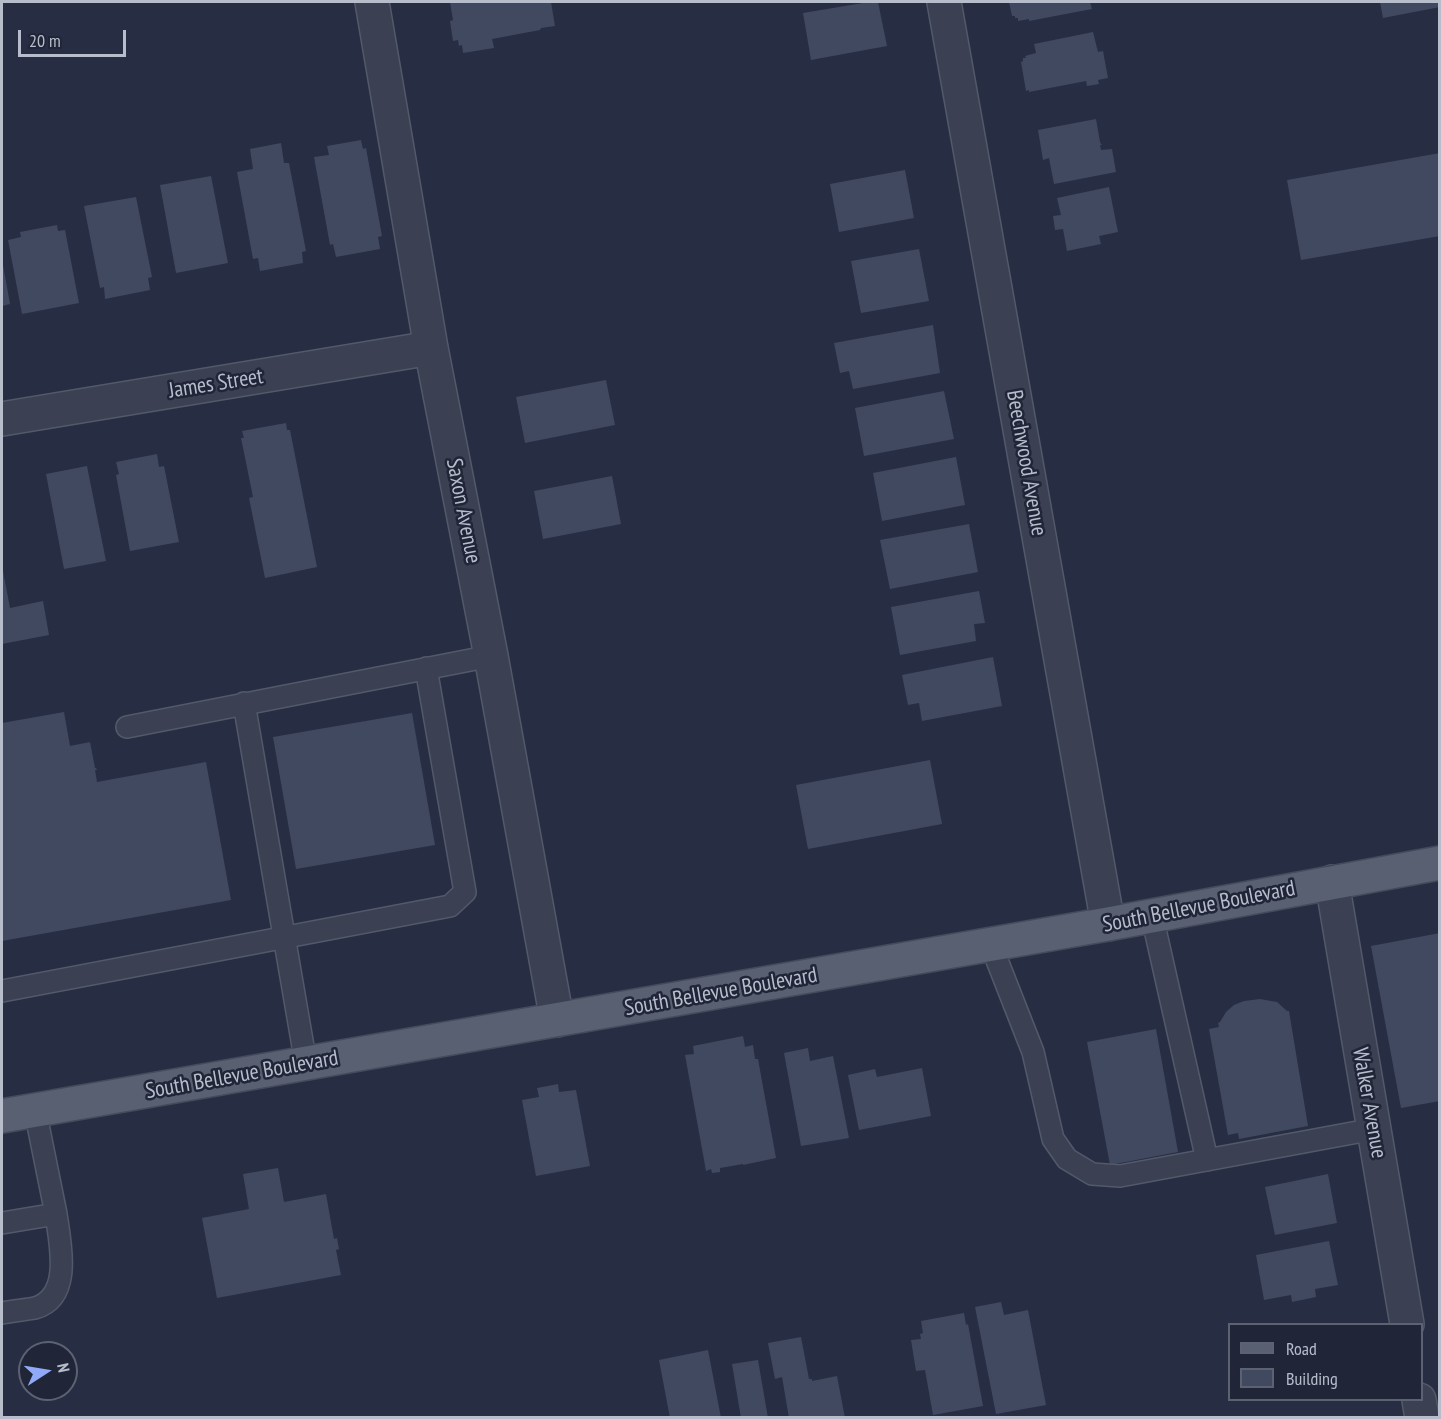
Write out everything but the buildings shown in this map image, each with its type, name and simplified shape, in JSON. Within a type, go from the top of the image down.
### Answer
[{"type":"main road","name":"South Bellevue Boulevard","points":[[2,1116],[991,945],[1440,863]]},
{"type":"street","name":"Saxon Avenue","points":[[372,2],[431,348],[491,656],[557,1020]]},
{"type":"street","name":"Beechwood Avenue","points":[[944,2],[1108,924]]},
{"type":"street","name":"James Street","points":[[2,419],[431,348]]},
{"type":"street","name":"Walker Avenue","points":[[1332,882],[1407,1323]]},
{"type":"street","points":[[1419,1401],[1422,1418]]},
{"type":"lane","points":[[127,727],[491,656]]},
{"type":"lane","points":[[2,991],[450,906],[465,892],[426,669]]},
{"type":"lane","points":[[244,703],[306,1064]]},
{"type":"lane","points":[[1152,916],[1207,1160]]},
{"type":"lane","points":[[991,945],[1033,1052],[1053,1139],[1067,1159],[1092,1174],[1120,1176],[1374,1129]]},
{"type":"lane","points":[[2,1313],[37,1307],[52,1298],[59,1283],[62,1255],[35,1110]]},
{"type":"lane","points":[[2,1223],[56,1214]]}]
